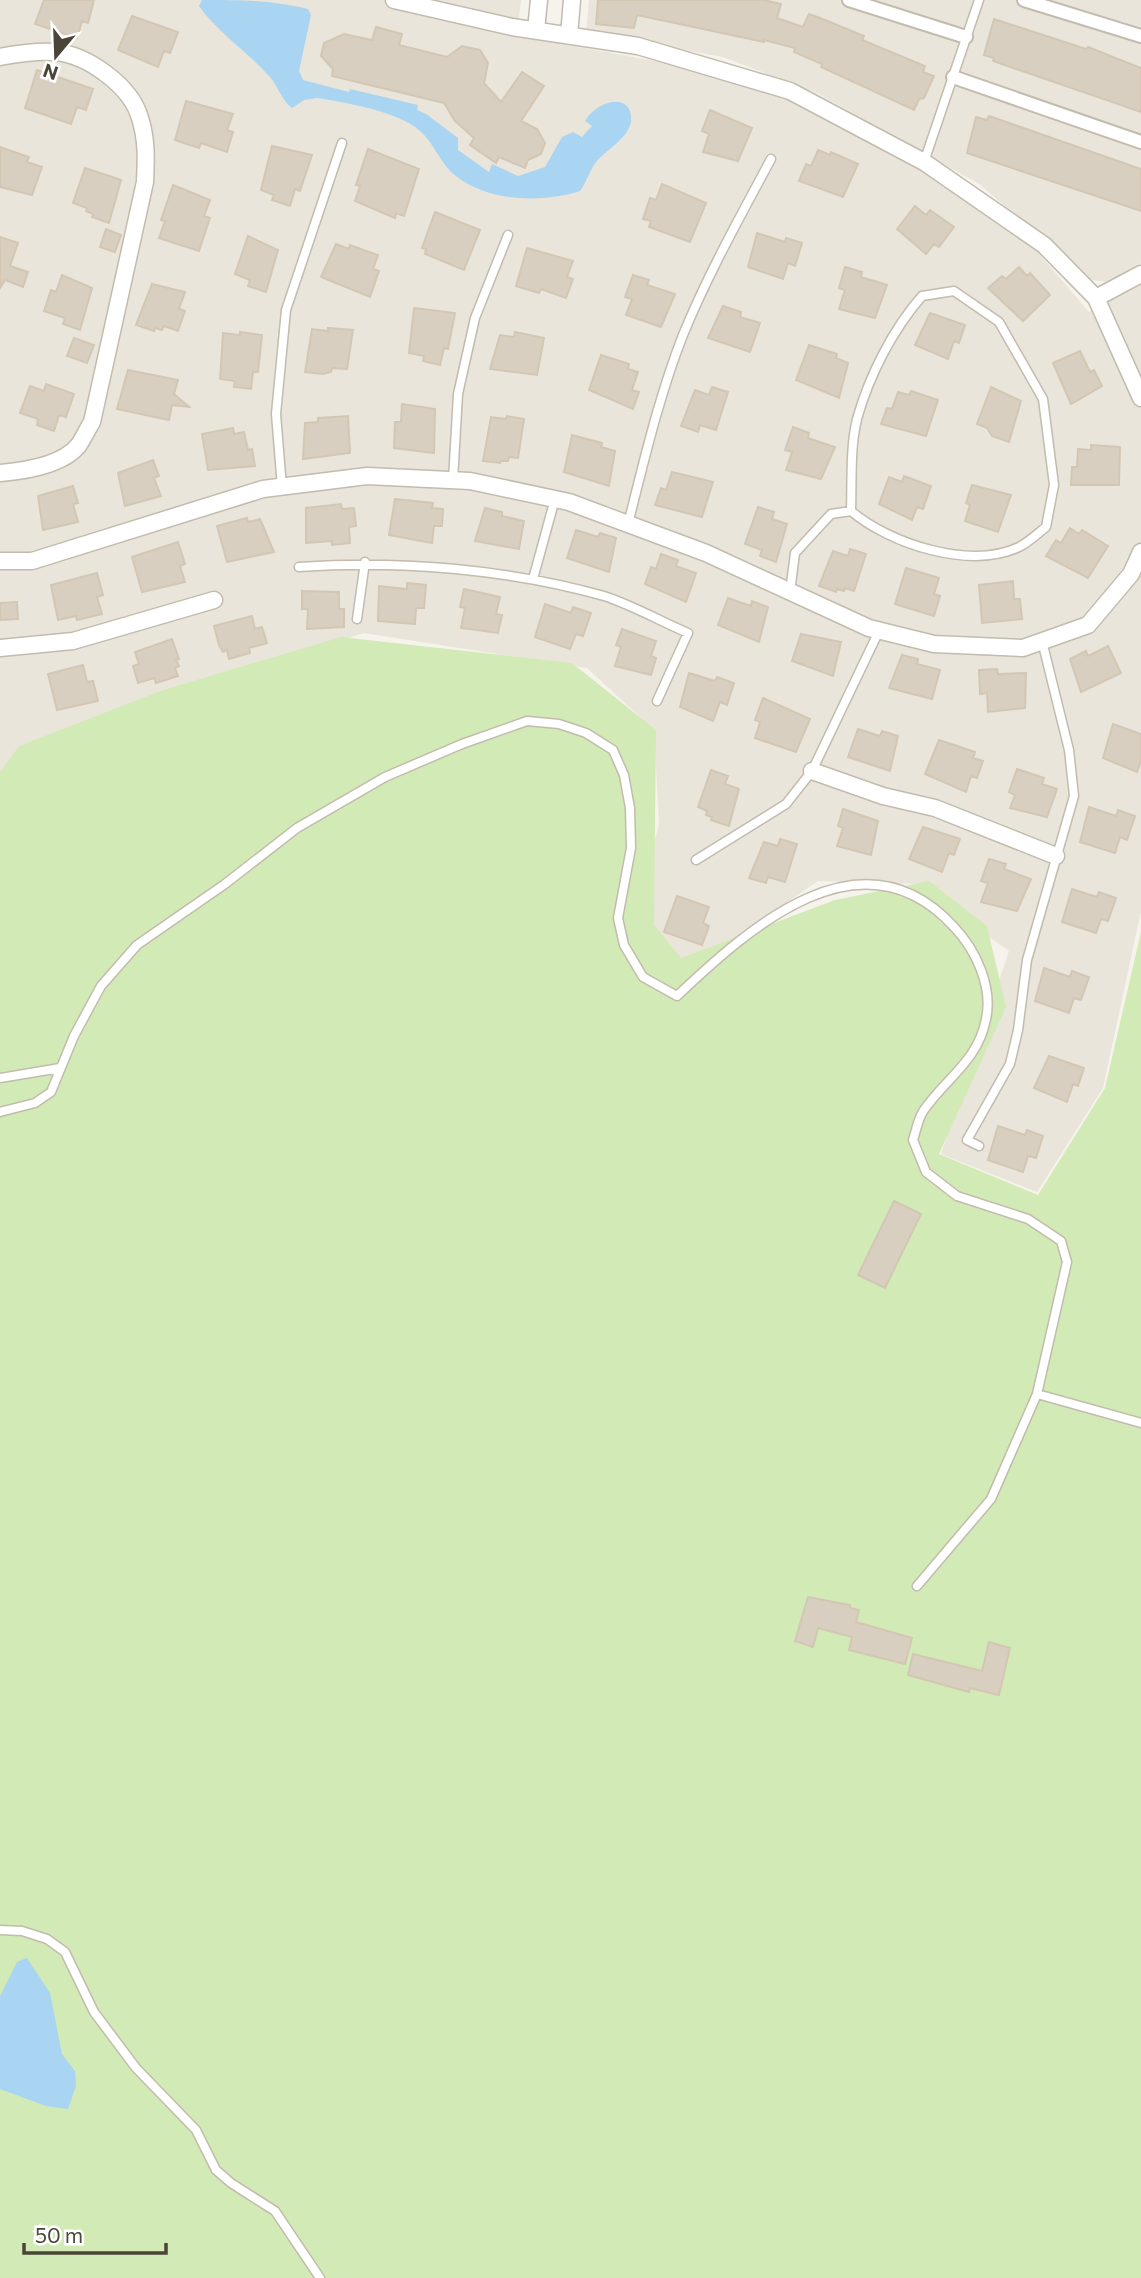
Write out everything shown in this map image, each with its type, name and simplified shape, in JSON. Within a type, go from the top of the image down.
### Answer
[{"type":"street","points":[[394,0],[536,30],[638,46],[790,91],[924,162],[1044,245],[1096,299],[1141,398]]},
{"type":"street","points":[[536,30],[539,0]]},
{"type":"street","points":[[569,35],[572,0]]},
{"type":"street","points":[[849,0],[966,37]]},
{"type":"street","points":[[1024,0],[1141,36]]},
{"type":"street","points":[[0,57],[55,52],[84,61],[122,88],[139,115],[147,147],[145,182],[92,422],[76,448],[51,462],[25,471],[0,473]]},
{"type":"street","points":[[953,77],[1141,142]]},
{"type":"street","points":[[1096,299],[1141,274]]},
{"type":"street","points":[[0,561],[32,561],[263,489],[367,476],[453,480],[555,499],[628,524],[706,553],[879,631],[934,644],[1023,648],[1088,625],[1131,574],[1140,558]]},
{"type":"street","points":[[0,648],[73,642],[214,600]]},
{"type":"street","points":[[812,771],[883,796],[935,807],[1056,856]]},
{"type":"lane","points":[[924,162],[979,0]]},
{"type":"lane","points":[[282,487],[276,414],[286,310],[342,143]]},
{"type":"lane","points":[[628,524],[652,428],[682,337],[709,275],[771,159]]},
{"type":"lane","points":[[453,480],[458,394],[475,317],[508,235]]},
{"type":"lane","points":[[790,592],[795,552],[831,514],[851,511],[868,526],[894,538],[923,548],[981,556],[1019,547],[1046,527],[1054,485],[1042,399],[999,322],[954,291],[922,296],[903,317],[879,366],[857,420],[851,511]]},
{"type":"lane","points":[[533,579],[555,499]]},
{"type":"lane","points":[[356,619],[365,562]]},
{"type":"lane","points":[[299,567],[365,562],[533,579],[606,597],[688,633],[657,701]]},
{"type":"lane","points":[[696,860],[786,804],[812,771],[879,631]]},
{"type":"lane","points":[[979,1146],[967,1140],[1010,1064],[1020,1020],[1027,960],[1074,796],[1069,750],[1042,641]]},
{"type":"lane","points":[[0,1112],[35,1103],[51,1092],[101,986],[137,945],[225,884],[297,828],[385,777],[462,744],[527,721],[559,724],[586,733],[612,750],[624,775],[630,808],[631,848],[618,918],[624,945],[643,976],[677,996],[773,915],[819,893],[867,882],[907,892],[944,916],[965,939],[985,981],[987,1018],[974,1054],[923,1111],[913,1140],[926,1172],[957,1196],[1028,1219],[1060,1241],[1067,1262],[1037,1394],[991,1499],[945,1558],[917,1586]]},
{"type":"lane","points":[[0,1078],[60,1068]]},
{"type":"lane","points":[[1037,1394],[1141,1423]]},
{"type":"lane","points":[[0,1930],[22,1931],[47,1939],[65,1952],[94,2012],[136,2068],[196,2130],[216,2170],[231,2183],[275,2211],[320,2278]]},
{"type":"shaded area","points":[[0,0],[521,0],[517,36],[716,75],[788,99],[870,139],[949,187],[1030,243],[1089,312],[1141,283],[1141,911],[1103,1088],[1037,1192],[941,1154],[1009,951],[915,884],[818,881],[689,969],[665,961],[642,891],[659,824],[654,730],[587,668],[364,633],[45,738],[0,790]]},
{"type":"shaded area","points":[[589,0],[1141,0],[1141,263],[1107,282],[1092,280],[979,184],[817,93],[723,57],[586,33]]},
{"type":"green space","points":[[341,637],[572,663],[656,730],[654,925],[681,958],[835,900],[929,881],[987,926],[1006,1007],[939,1154],[1038,1195],[1105,1088],[1141,932],[1141,2278],[0,2278],[0,772],[19,746],[163,690]]},
{"type":"water","points":[[202,0],[268,2],[308,9],[311,15],[299,71],[303,80],[418,105],[417,110],[458,138],[458,150],[489,172],[492,164],[518,176],[545,167],[562,137],[573,132],[582,137],[592,126],[585,121],[605,104],[620,102],[626,105],[631,121],[622,138],[596,162],[580,191],[549,197],[516,198],[484,191],[469,185],[450,171],[421,132],[406,121],[354,105],[317,98],[304,100],[292,108],[270,77],[207,16],[199,6]]},
{"type":"water","points":[[27,1958],[50,1993],[62,2054],[75,2071],[76,2086],[68,2109],[46,2106],[0,2089],[0,1996],[17,1962]]},
{"type":"building","points":[[44,0],[94,0],[88,23],[82,21],[77,38],[35,24]]},
{"type":"building","points":[[598,0],[764,0],[781,4],[777,18],[803,27],[809,14],[820,18],[864,36],[862,40],[925,66],[923,72],[934,76],[924,98],[919,99],[914,110],[821,67],[822,64],[794,52],[795,48],[637,15],[634,28],[596,24]]},
{"type":"building","points":[[132,16],[178,32],[170,53],[164,51],[158,67],[118,50]]},
{"type":"building","points":[[994,19],[1086,49],[1088,47],[1141,68],[1141,112],[993,61],[994,58],[984,55]]},
{"type":"building","points":[[376,27],[402,34],[399,45],[447,57],[462,46],[480,50],[488,63],[484,83],[501,102],[522,72],[544,86],[521,121],[537,129],[545,143],[541,154],[528,160],[525,168],[499,157],[496,163],[470,145],[474,138],[455,121],[444,103],[332,76],[333,69],[321,56],[324,43],[344,34],[372,40]]},
{"type":"building","points":[[37,70],[93,89],[86,110],[77,107],[71,124],[25,108]]},
{"type":"building","points":[[186,101],[233,114],[227,130],[233,132],[227,152],[201,143],[199,148],[175,140]]},
{"type":"building","points":[[710,110],[752,128],[738,161],[703,152],[709,134],[702,131]]},
{"type":"building","points":[[989,116],[1141,169],[1141,211],[967,153],[976,117],[987,120]]},
{"type":"building","points":[[272,146],[312,155],[300,191],[295,189],[290,206],[272,200],[274,195],[261,190]]},
{"type":"building","points":[[0,147],[29,157],[27,162],[42,167],[32,195],[0,187]]},
{"type":"building","points":[[368,149],[419,169],[404,216],[396,213],[395,218],[355,201],[360,186],[356,185]]},
{"type":"building","points":[[818,150],[830,155],[831,152],[858,164],[843,197],[799,181],[806,164],[811,166]]},
{"type":"building","points":[[85,168],[121,180],[109,223],[92,217],[93,214],[86,211],[87,208],[73,203]]},
{"type":"building","points":[[662,184],[706,203],[690,242],[649,227],[651,221],[643,219],[650,198],[656,200]]},
{"type":"building","points":[[173,185],[210,200],[204,216],[210,218],[199,251],[159,238],[165,221],[161,220]]},
{"type":"building","points":[[915,206],[926,215],[930,210],[954,227],[939,247],[934,244],[926,254],[897,229]]},
{"type":"building","points":[[435,212],[480,230],[464,270],[425,254],[426,249],[422,248]]},
{"type":"building","points":[[106,229],[121,235],[115,252],[100,247]]},
{"type":"building","points":[[757,233],[785,242],[786,238],[802,243],[795,266],[788,263],[783,279],[748,267]]},
{"type":"building","points":[[248,236],[278,250],[266,292],[248,286],[250,280],[235,274]]},
{"type":"building","points":[[0,237],[18,243],[10,266],[28,272],[23,287],[5,280],[0,288]]},
{"type":"building","points":[[336,244],[349,249],[350,245],[378,255],[373,269],[379,271],[370,297],[321,277]]},
{"type":"building","points":[[527,248],[573,261],[567,277],[573,279],[566,298],[541,289],[539,293],[516,286]]},
{"type":"building","points":[[845,267],[862,272],[861,277],[887,285],[875,318],[839,309],[845,290],[839,288]]},
{"type":"building","points":[[1019,267],[1027,276],[1030,273],[1050,295],[1023,321],[988,288],[1002,276],[1006,279]]},
{"type":"building","points":[[62,275],[92,288],[80,330],[63,324],[65,318],[44,311],[51,290],[56,292]]},
{"type":"building","points":[[633,275],[649,280],[647,285],[675,294],[661,327],[626,315],[632,299],[625,297]]},
{"type":"building","points":[[152,284],[185,292],[179,309],[185,311],[178,331],[164,326],[162,330],[155,328],[154,331],[136,325]]},
{"type":"building","points":[[723,306],[741,312],[740,317],[760,323],[750,352],[708,338]]},
{"type":"building","points":[[414,308],[455,313],[448,349],[444,348],[440,365],[423,361],[424,356],[409,353]]},
{"type":"building","points":[[930,313],[965,325],[959,343],[954,341],[948,359],[915,345]]},
{"type":"building","points":[[328,328],[353,330],[347,369],[332,368],[331,372],[323,374],[305,372],[312,329],[328,331]]},
{"type":"building","points":[[240,332],[262,335],[258,372],[253,372],[251,389],[234,387],[235,381],[220,379],[223,333],[240,335]]},
{"type":"building","points":[[515,332],[544,338],[537,375],[490,369],[500,335],[514,337]]},
{"type":"building","points":[[74,338],[94,345],[87,363],[67,356]]},
{"type":"building","points":[[809,345],[837,354],[836,358],[848,363],[839,398],[796,380]]},
{"type":"building","points":[[1080,351],[1090,372],[1094,370],[1102,386],[1071,404],[1053,363]]},
{"type":"building","points":[[601,355],[629,364],[628,369],[638,372],[632,390],[639,392],[633,409],[589,390]]},
{"type":"building","points":[[128,370],[178,380],[174,394],[189,407],[172,405],[169,420],[117,409]]},
{"type":"building","points":[[46,384],[74,394],[66,417],[59,415],[54,431],[37,425],[38,419],[20,413],[30,386],[44,391]]},
{"type":"building","points":[[712,387],[728,392],[716,430],[700,425],[698,432],[681,426],[695,390],[709,395]]},
{"type":"building","points":[[991,387],[1021,401],[1009,442],[992,436],[987,428],[977,424]]},
{"type":"building","points":[[911,391],[938,400],[926,436],[881,424],[887,408],[892,409],[898,392],[909,395]]},
{"type":"building","points":[[402,404],[435,409],[434,453],[394,448],[395,422],[401,422]]},
{"type":"building","points":[[348,416],[350,453],[303,459],[305,423],[318,422],[318,418]]},
{"type":"building","points":[[507,416],[524,419],[518,458],[509,457],[508,461],[500,463],[483,461],[491,417],[506,419]]},
{"type":"building","points":[[793,427],[809,433],[808,438],[835,447],[821,479],[786,470],[792,452],[785,450]]},
{"type":"building","points":[[233,428],[234,434],[244,432],[248,450],[252,449],[255,466],[208,470],[202,434]]},
{"type":"building","points":[[572,435],[602,443],[601,447],[615,451],[609,486],[564,472]]},
{"type":"building","points":[[1091,445],[1120,447],[1119,485],[1071,485],[1072,467],[1077,467],[1078,449],[1091,450]]},
{"type":"building","points":[[153,460],[159,476],[154,478],[161,496],[125,506],[118,473]]},
{"type":"building","points":[[672,472],[713,482],[702,517],[655,505],[661,488],[666,490]]},
{"type":"building","points":[[904,476],[931,486],[923,509],[917,507],[912,520],[879,504],[889,477],[902,482]]},
{"type":"building","points":[[972,485],[1011,495],[998,532],[965,521],[970,505],[966,503]]},
{"type":"building","points":[[73,486],[78,503],[73,504],[78,522],[43,530],[38,496]]},
{"type":"building","points":[[395,499],[433,503],[432,508],[443,509],[442,526],[434,526],[432,543],[389,535]]},
{"type":"building","points":[[341,504],[342,509],[354,508],[356,526],[349,527],[350,543],[306,543],[306,508]]},
{"type":"building","points":[[758,507],[774,512],[772,519],[787,524],[776,562],[760,556],[762,550],[745,544]]},
{"type":"building","points":[[485,508],[502,512],[502,516],[524,521],[519,549],[475,541]]},
{"type":"building","points":[[247,518],[248,522],[260,519],[274,552],[227,562],[217,526]]},
{"type":"building","points":[[1070,528],[1079,534],[1082,530],[1108,546],[1088,578],[1046,556],[1056,540],[1061,543]]},
{"type":"building","points":[[576,530],[598,537],[600,533],[616,538],[609,572],[567,558]]},
{"type":"building","points":[[178,542],[185,564],[180,566],[185,582],[142,592],[132,557]]},
{"type":"building","points":[[850,549],[866,554],[854,591],[845,588],[844,591],[837,589],[836,592],[819,586],[833,551],[848,556]]},
{"type":"building","points":[[661,554],[678,560],[676,566],[696,573],[686,602],[645,584],[651,567],[656,569]]},
{"type":"building","points":[[906,568],[939,578],[934,594],[940,596],[934,616],[895,604]]},
{"type":"building","points":[[97,573],[103,595],[97,597],[102,614],[77,620],[76,616],[58,620],[51,585]]},
{"type":"building","points":[[1013,581],[1014,599],[1020,599],[1022,619],[982,623],[979,585]]},
{"type":"building","points":[[407,583],[426,585],[424,608],[416,608],[415,624],[378,621],[379,586],[407,589]]},
{"type":"building","points":[[464,589],[500,597],[496,614],[502,615],[498,633],[461,628],[465,608],[460,607]]},
{"type":"building","points":[[302,591],[339,592],[339,609],[344,609],[344,627],[307,629],[308,609],[302,609]]},
{"type":"building","points":[[728,598],[751,606],[752,601],[768,607],[759,642],[718,625]]},
{"type":"building","points":[[17,602],[18,619],[0,620],[0,603]]},
{"type":"building","points":[[545,604],[571,613],[573,607],[591,613],[583,636],[576,634],[570,649],[535,637]]},
{"type":"building","points":[[252,616],[255,629],[262,627],[267,643],[249,648],[250,653],[229,659],[227,650],[223,652],[219,645],[214,626]]},
{"type":"building","points":[[622,629],[656,641],[651,656],[656,658],[651,675],[615,666],[621,647],[616,645]]},
{"type":"building","points":[[801,634],[841,642],[833,676],[792,661]]},
{"type":"building","points":[[172,639],[179,659],[176,660],[179,666],[175,668],[178,676],[156,683],[154,678],[138,683],[133,666],[139,664],[135,652]]},
{"type":"building","points":[[1108,646],[1121,673],[1081,692],[1070,659],[1086,651],[1088,656]]},
{"type":"building","points":[[902,655],[918,659],[917,664],[940,670],[932,699],[889,688]]},
{"type":"building","points":[[83,665],[87,682],[93,681],[98,701],[57,710],[48,674]]},
{"type":"building","points":[[997,669],[998,674],[1026,673],[1025,708],[988,712],[987,693],[980,694],[979,670]]},
{"type":"building","points":[[689,673],[715,681],[717,677],[734,683],[727,705],[720,702],[713,721],[680,707]]},
{"type":"building","points":[[763,698],[810,719],[796,752],[755,738],[760,722],[755,720]]},
{"type":"building","points":[[1113,724],[1141,734],[1141,761],[1137,772],[1103,758]]},
{"type":"building","points":[[858,729],[880,736],[882,731],[898,736],[890,771],[848,757]]},
{"type":"building","points":[[939,740],[975,752],[973,758],[983,761],[977,778],[971,776],[966,792],[925,774]]},
{"type":"building","points":[[1017,769],[1044,778],[1042,784],[1057,789],[1047,817],[1010,808],[1015,795],[1009,792]]},
{"type":"building","points":[[711,770],[728,776],[725,784],[739,789],[729,826],[711,820],[712,817],[706,815],[707,811],[698,807]]},
{"type":"building","points":[[1089,807],[1116,816],[1118,810],[1135,816],[1127,840],[1120,837],[1115,853],[1080,842]]},
{"type":"building","points":[[843,809],[878,821],[871,855],[837,846],[843,828],[838,826]]},
{"type":"building","points":[[923,827],[960,839],[954,855],[949,853],[942,872],[909,859]]},
{"type":"building","points":[[780,839],[797,844],[785,882],[768,877],[766,883],[749,878],[764,842],[778,846]]},
{"type":"building","points":[[989,859],[1006,864],[1004,869],[1031,879],[1017,911],[981,902],[988,883],[981,881]]},
{"type":"building","points":[[1072,889],[1097,897],[1099,892],[1116,898],[1108,921],[1101,919],[1096,933],[1062,922]]},
{"type":"building","points":[[677,896],[709,907],[703,923],[709,926],[702,945],[664,932]]},
{"type":"building","points":[[1044,968],[1070,977],[1072,971],[1089,977],[1081,1000],[1074,998],[1069,1013],[1035,1001]]},
{"type":"building","points":[[1049,1056],[1084,1068],[1078,1086],[1073,1084],[1067,1102],[1034,1088]]},
{"type":"building","points":[[998,1126],[1025,1135],[1027,1130],[1043,1136],[1036,1158],[1028,1156],[1023,1172],[988,1160]]},
{"type":"building","points":[[894,1201],[921,1214],[885,1288],[858,1275]]},
{"type":"building","points":[[808,1597],[850,1605],[850,1608],[859,1610],[856,1622],[912,1638],[905,1664],[849,1650],[852,1637],[818,1628],[813,1647],[795,1641]]},
{"type":"building","points":[[989,1642],[1010,1648],[999,1695],[970,1688],[969,1692],[908,1675],[913,1654],[982,1671]]}]
